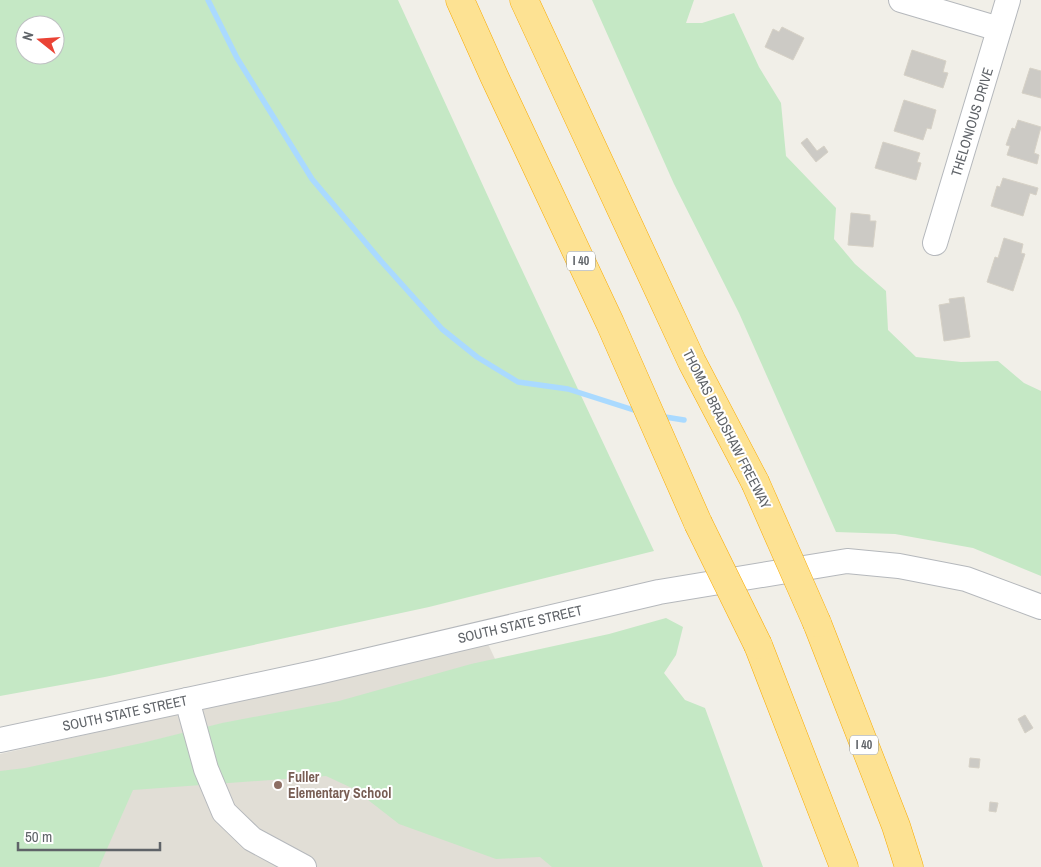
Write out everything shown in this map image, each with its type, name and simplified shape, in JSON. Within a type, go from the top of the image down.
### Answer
[{"type":"highway","name":"I 40","points":[[460,0],[610,323],[698,523],[758,645],[844,867]]},
{"type":"highway","name":"THOMAS BRADSHAW FREEWAY","points":[[524,0],[692,362],[755,482],[817,623],[896,826],[909,867]]},
{"type":"street","points":[[901,0],[999,29]]},
{"type":"street","name":"THELONIOUS DRIVE","points":[[936,243],[1008,0]]},
{"type":"street","name":"SOUTH STATE STREET","points":[[0,740],[318,672],[659,592],[847,561],[899,566],[966,579],[1041,607]]},
{"type":"street","points":[[187,700],[206,769],[224,812],[252,839],[304,867]]},
{"type":"shaded area","name":"Fuller Elementary School","points":[[488,644],[593,867],[0,867],[0,754]]},
{"type":"green space","points":[[0,0],[398,0],[654,551],[429,607],[105,677],[0,696]]},
{"type":"green space","points":[[592,0],[694,0],[686,23],[702,23],[734,13],[759,67],[781,103],[786,156],[836,208],[834,239],[855,264],[886,291],[888,330],[916,357],[961,362],[998,361],[1024,383],[1041,391],[1041,576],[973,548],[895,534],[836,532],[739,313],[674,184]]},
{"type":"green space","points":[[666,618],[683,627],[676,655],[664,673],[685,700],[705,708],[763,867],[552,867],[540,857],[496,859],[399,824],[354,789],[326,776],[133,790],[99,867],[0,867],[0,771],[25,768],[142,743],[222,723],[339,701],[471,664],[609,634]]},
{"type":"building","points":[[782,27],[804,38],[793,60],[765,47],[773,29],[779,32]]},
{"type":"building","points":[[912,50],[946,61],[943,72],[948,73],[943,88],[904,75]]},
{"type":"building","points":[[1030,68],[1041,71],[1041,98],[1022,93]]},
{"type":"building","points":[[904,100],[936,110],[931,129],[927,128],[923,140],[894,131]]},
{"type":"building","points":[[1018,120],[1041,127],[1034,153],[1039,155],[1037,164],[1007,155],[1010,146],[1006,145],[1012,128],[1015,129]]},
{"type":"building","points":[[807,138],[817,151],[824,146],[828,152],[816,162],[801,143]]},
{"type":"building","points":[[883,142],[920,153],[917,162],[921,163],[916,180],[875,168]]},
{"type":"building","points":[[1003,178],[1038,188],[1036,195],[1030,193],[1023,216],[991,206],[997,186],[1000,187]]},
{"type":"building","points":[[851,213],[870,215],[870,221],[876,221],[873,247],[848,245]]},
{"type":"building","points":[[1004,238],[1023,244],[1021,253],[1025,254],[1013,291],[987,282],[995,257],[998,258]]},
{"type":"building","points":[[964,297],[970,337],[944,341],[939,305],[950,303],[949,299]]},
{"type":"building","points":[[1025,715],[1033,728],[1025,733],[1018,719]]},
{"type":"building","points":[[970,758],[980,759],[979,768],[969,767]]},
{"type":"building","points":[[990,802],[998,803],[996,812],[989,811]]},
{"type":"waterway","points":[[208,0],[237,58],[312,179],[381,261],[442,329],[477,357],[518,382],[568,389],[640,412]]},
{"type":"waterway","points":[[659,416],[684,420]]},
{"type":"place","name":"Fuller Elementary School","points":[[278,785]]}]
